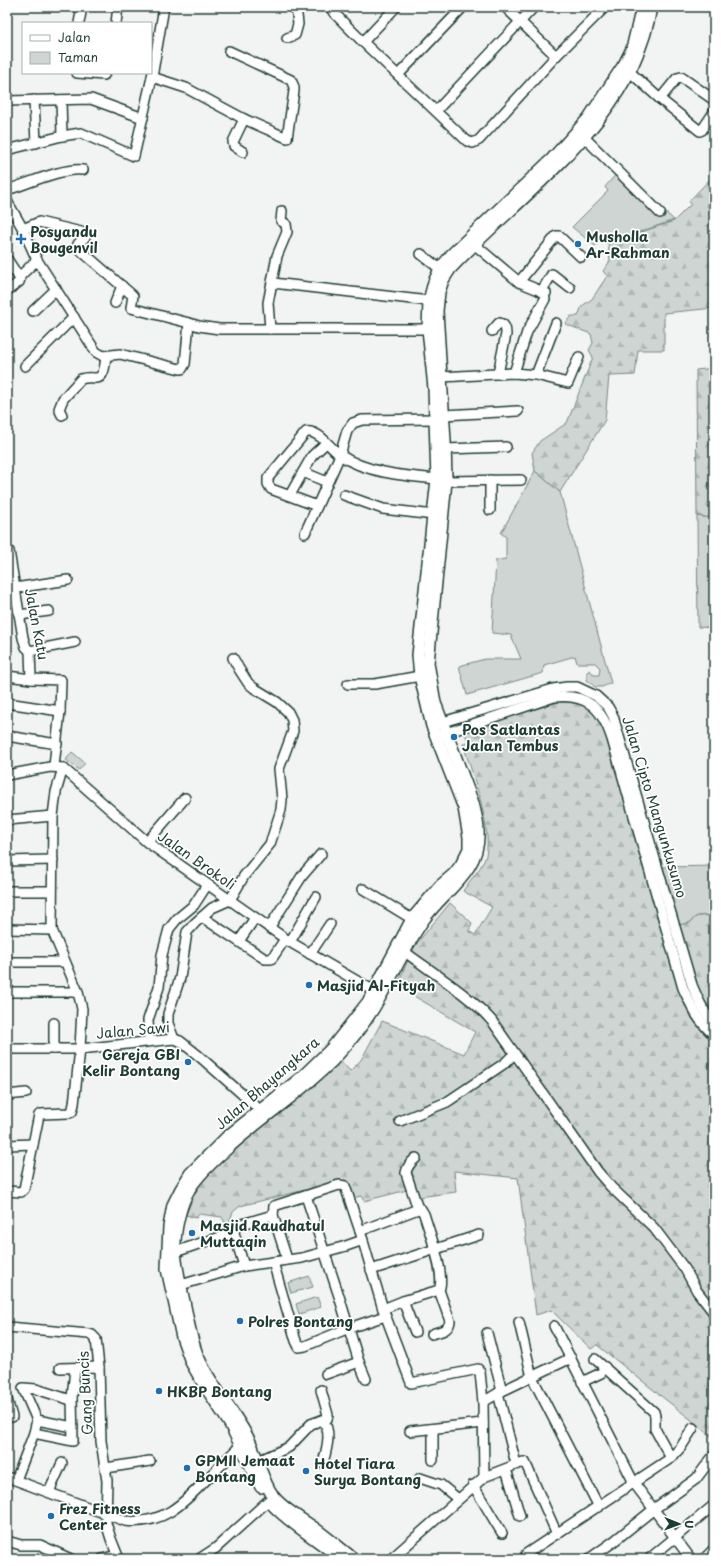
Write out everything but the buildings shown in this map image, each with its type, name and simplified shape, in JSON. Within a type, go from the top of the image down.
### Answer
[{"type":"main road","points":[[609,98],[632,49],[642,7]]},
{"type":"main road","points":[[439,729],[428,663],[435,544],[445,449],[439,417],[428,329],[429,301],[434,282],[440,269],[452,254],[600,109],[630,72],[643,41],[651,7]]},
{"type":"main road","points":[[439,729],[420,676],[418,655],[435,544],[434,515],[441,480],[439,417],[441,378],[437,332],[439,292],[443,280],[450,269],[584,137],[600,109]]},
{"type":"main road","name":"Jalan Bhayangkara","points":[[248,1125],[260,1110],[302,1077],[331,1049],[350,1026],[368,1002],[412,919],[440,886],[454,874],[461,865],[469,849],[470,837],[464,808],[439,729]]},
{"type":"main road","name":"Jalan Bhayangkara","points":[[176,1286],[167,1269],[168,1227],[173,1204],[180,1189],[190,1174],[248,1125],[317,1075],[334,1059],[368,1016],[379,999],[416,930],[428,913],[470,868],[478,843],[478,831],[473,803],[439,729]]},
{"type":"main road","name":"Jalan Bhayangkara","points":[[231,1139],[190,1188],[182,1209],[175,1251],[176,1286],[180,1306],[192,1336],[200,1362],[236,1418],[245,1443]]},
{"type":"main road","points":[[245,1443],[258,1461],[265,1482],[281,1504],[354,1559]]},
{"type":"main road","points":[[245,1443],[259,1485],[269,1500],[282,1515],[319,1541],[336,1558]]},
{"type":"street","points":[[79,22],[82,7]]},
{"type":"street","points":[[116,22],[118,7]]},
{"type":"street","points":[[7,150],[62,136],[81,133],[134,156],[152,77],[164,7]]},
{"type":"street","points":[[288,38],[295,35],[298,30],[296,7]]},
{"type":"street","points":[[330,7],[334,13],[363,42],[467,141],[476,142],[556,56],[605,7]]},
{"type":"street","points":[[363,42],[396,7]]},
{"type":"street","points":[[398,75],[463,7]]},
{"type":"street","points":[[504,7],[556,56]]},
{"type":"street","points":[[436,111],[534,7]]},
{"type":"street","points":[[152,77],[186,88],[287,138],[294,87],[291,80],[229,51]]},
{"type":"street","points":[[630,72],[660,99],[700,130],[702,130],[714,112]]},
{"type":"street","points":[[90,74],[104,74]]},
{"type":"street","points":[[660,99],[677,78],[681,77],[714,100]]},
{"type":"street","points":[[7,101],[91,99],[143,118]]},
{"type":"street","points":[[34,100],[36,143]]},
{"type":"street","points":[[61,100],[62,136]]},
{"type":"street","points":[[242,152],[234,146],[233,142],[244,118]]},
{"type":"street","points":[[584,137],[660,213]]},
{"type":"street","points":[[7,190],[66,171],[77,169],[83,170]]},
{"type":"street","points":[[7,201],[37,260],[96,352],[106,356],[120,354],[182,369],[185,364],[189,323]]},
{"type":"street","points":[[270,329],[268,303],[277,256],[287,232],[286,224],[281,221],[282,211]]},
{"type":"street","points":[[23,230],[39,222],[81,232],[85,237],[78,244],[78,248],[133,296],[130,306],[132,309],[199,326],[219,329],[428,329]]},
{"type":"street","points":[[519,282],[556,236],[559,236],[580,257]]},
{"type":"street","points":[[474,244],[519,282],[544,294]]},
{"type":"street","points":[[421,254],[440,269]]},
{"type":"street","points":[[7,260],[19,277]]},
{"type":"street","points":[[7,291],[19,282],[19,277],[37,260]]},
{"type":"street","points":[[514,373],[527,332],[552,274],[570,288]]},
{"type":"street","points":[[273,282],[429,301]]},
{"type":"street","points":[[115,303],[122,286]]},
{"type":"street","points":[[33,311],[56,289]]},
{"type":"street","points":[[25,366],[74,317]]},
{"type":"street","points":[[492,330],[499,323],[503,324],[506,328],[498,374]]},
{"type":"street","points":[[536,375],[556,323]]},
{"type":"street","points":[[62,415],[59,409],[63,399],[85,377],[96,379],[101,376],[106,356]]},
{"type":"street","points":[[441,378],[514,373],[536,375],[568,383],[579,357]]},
{"type":"street","points":[[305,534],[340,455],[348,431],[353,423],[357,421],[518,411]]},
{"type":"street","points":[[317,506],[271,489],[268,484],[268,478],[306,432],[314,433],[340,455],[366,467],[406,476],[441,480],[521,480]]},
{"type":"street","points":[[290,495],[312,456],[326,443]]},
{"type":"street","points":[[445,449],[506,447]]},
{"type":"street","points":[[303,472],[327,482]]},
{"type":"street","points":[[490,480],[490,510]]},
{"type":"street","points":[[344,495],[382,509],[434,515]]},
{"type":"street","name":"Jalan Katu","points":[[9,551],[25,646],[30,651],[32,679]]},
{"type":"street","points":[[15,588],[68,580]]},
{"type":"street","points":[[19,615],[49,611]]},
{"type":"street","points":[[30,651],[75,642]]},
{"type":"street","points":[[172,1038],[168,1023],[168,1014],[180,978],[187,932],[212,908],[230,900],[244,876],[267,849],[273,837],[281,803],[279,769],[291,737],[293,724],[288,712],[277,702],[254,688],[248,682],[233,658]]},
{"type":"street","points":[[7,676],[61,680],[57,744],[58,767],[53,816],[52,930],[64,962],[78,992],[82,1009],[80,1049],[74,1108],[69,1113],[39,1115],[24,1189],[21,1192],[7,1191]]},
{"type":"street","points":[[348,684],[375,684],[420,676]]},
{"type":"street","name":"Jalan Cipto Mangunkusumo","points":[[439,729],[553,688],[577,687],[596,696],[608,707],[613,716],[692,985],[700,1004],[714,1023]]},
{"type":"street","name":"Jalan Cipto Mangunkusumo","points":[[439,729],[554,697],[574,697],[584,700],[597,708],[608,726],[612,739],[683,988],[702,1025],[714,1034]]},
{"type":"street","points":[[7,703],[60,711]]},
{"type":"street","points":[[7,736],[57,744]]},
{"type":"street","points":[[7,775],[58,767]]},
{"type":"street","name":"Jalan Brokoli","points":[[58,767],[147,842],[209,887],[287,940],[374,991]]},
{"type":"street","points":[[147,842],[185,798]]},
{"type":"street","points":[[7,820],[53,816]]},
{"type":"street","points":[[269,928],[302,876],[321,854]]},
{"type":"street","points":[[7,861],[53,860]]},
{"type":"street","points":[[153,1040],[148,1020],[159,987],[162,955],[169,929],[209,887]]},
{"type":"street","points":[[363,889],[412,919]]},
{"type":"street","points":[[7,891],[52,891]]},
{"type":"street","points":[[657,900],[667,897]]},
{"type":"street","points":[[202,917],[268,959],[273,957],[287,940],[316,898]]},
{"type":"street","points":[[239,941],[255,918]]},
{"type":"street","points":[[310,954],[330,924]]},
{"type":"street","points":[[7,929],[52,930]]},
{"type":"street","points":[[405,952],[482,1010],[499,1031],[598,1172],[611,1187],[654,1228],[684,1269],[697,1291],[714,1313]]},
{"type":"street","points":[[7,962],[64,962]]},
{"type":"street","points":[[7,992],[78,992]]},
{"type":"street","points":[[54,1023],[54,1049]]},
{"type":"street","name":"Jalan Sawi","points":[[7,1049],[80,1049],[172,1038],[180,1041],[199,1056],[260,1110]]},
{"type":"street","points":[[400,1121],[447,1102],[505,1063],[514,1054]]},
{"type":"street","points":[[7,1095],[26,1093]]},
{"type":"street","points":[[7,1145],[33,1144]]},
{"type":"street","points":[[416,1158],[409,1164],[406,1169],[406,1173],[418,1209],[421,1209],[424,1214],[441,1275],[441,1286],[439,1290],[450,1321],[450,1324],[446,1329],[432,1334]]},
{"type":"street","points":[[287,1259],[272,1215],[274,1206],[339,1185],[345,1186],[363,1240],[384,1313],[411,1383],[478,1369],[480,1372],[483,1402],[482,1423],[484,1477]]},
{"type":"street","points":[[306,1196],[359,1362],[366,1379]]},
{"type":"street","points":[[360,1231],[418,1209]]},
{"type":"street","points":[[244,1266],[234,1230],[239,1224],[272,1215]]},
{"type":"street","points":[[175,1251],[234,1233]]},
{"type":"street","points":[[371,1270],[434,1251],[479,1235]]},
{"type":"street","points":[[176,1286],[244,1266],[302,1258],[363,1240]]},
{"type":"street","points":[[273,1262],[299,1347],[305,1346],[384,1313],[402,1301],[439,1290]]},
{"type":"street","points":[[402,1301],[415,1332]]},
{"type":"street","points":[[518,1322],[532,1377],[599,1507]]},
{"type":"street","points":[[554,1326],[634,1483],[691,1559]]},
{"type":"street","name":"Gang Buncis","points":[[7,1327],[92,1335],[96,1339],[99,1368],[101,1441],[106,1468],[106,1513],[108,1531],[118,1557]]},
{"type":"street","points":[[487,1333],[516,1464]]},
{"type":"street","points":[[483,1402],[500,1392],[570,1358]]},
{"type":"street","points":[[595,1359],[601,1372],[654,1412],[656,1416],[656,1429],[672,1458]]},
{"type":"street","points":[[326,1374],[359,1362]]},
{"type":"street","points":[[60,1368],[99,1368]]},
{"type":"street","points":[[34,1433],[72,1442],[74,1440],[72,1399],[75,1369]]},
{"type":"street","points":[[582,1382],[601,1372]]},
{"type":"street","points":[[16,1480],[34,1433],[36,1420],[23,1388],[36,1389],[70,1400],[72,1399]]},
{"type":"street","points":[[258,1461],[289,1447],[311,1424],[326,1419],[328,1415],[321,1390]]},
{"type":"street","points":[[7,1399],[12,1417]]},
{"type":"street","points":[[36,1420],[73,1427]]},
{"type":"street","points":[[322,1420],[324,1422],[328,1437],[323,1464]]},
{"type":"street","points":[[410,1431],[482,1423]]},
{"type":"street","points":[[525,1559],[526,1554],[672,1458],[693,1428]]},
{"type":"street","points":[[433,1429],[433,1460]]},
{"type":"street","points":[[7,1477],[125,1520],[132,1522],[143,1521],[162,1516],[174,1510],[194,1493],[245,1443]]},
{"type":"street","points":[[589,1559],[696,1479],[714,1455]]},
{"type":"street","points":[[106,1468],[150,1461]]},
{"type":"street","points":[[391,1559],[473,1485],[484,1477],[516,1464],[525,1462],[557,1534]]},
{"type":"street","points":[[49,1492],[62,1463]]},
{"type":"street","points":[[506,1469],[520,1516]]},
{"type":"street","points":[[420,1478],[441,1484],[458,1499]]},
{"type":"street","points":[[473,1485],[502,1533]]},
{"type":"street","points":[[199,1559],[216,1548],[269,1500]]},
{"type":"street","points":[[649,1559],[714,1505]]},
{"type":"street","points":[[7,1541],[21,1545],[40,1545],[71,1559]]},
{"type":"street","points":[[704,1559],[714,1549]]},
{"type":"street","points":[[102,1559],[118,1557]]},
{"type":"green space","points":[[617,173],[660,215],[664,211],[674,220],[608,243],[600,240],[595,246],[572,227],[608,191],[605,187]]},
{"type":"green space","points":[[714,175],[714,308],[664,313],[664,350],[638,350],[635,375],[609,376],[605,420],[560,492],[535,471],[532,453],[540,441],[567,423],[593,357],[589,350],[593,343],[591,334],[565,324],[571,316],[578,316],[582,306],[592,299],[607,276],[603,271],[610,261],[608,243],[674,221],[691,204],[689,201]]},
{"type":"green space","points":[[714,368],[712,481],[714,481],[714,518],[697,516],[696,370]]},
{"type":"green space","points":[[535,471],[560,492],[611,683],[602,687],[595,687],[587,680],[587,672],[590,670],[594,675],[599,675],[600,668],[595,663],[577,663],[575,656],[544,665],[543,673],[467,695],[459,666],[485,659],[521,659],[511,635],[492,633],[496,560],[506,559],[506,537],[501,533]]},
{"type":"green space","points":[[697,516],[714,518],[714,628],[698,627]]},
{"type":"green space","points":[[558,702],[569,702],[589,707],[601,717],[676,976],[689,1014],[702,1029],[714,1039],[714,1438],[597,1345],[591,1349],[551,1310],[536,1315],[518,1178],[454,1171],[456,1192],[419,1197],[416,1191],[407,1190],[364,1201],[361,1196],[353,1198],[348,1182],[345,1180],[240,1206],[233,1212],[229,1222],[225,1223],[222,1217],[199,1214],[196,1218],[186,1215],[193,1197],[204,1178],[229,1152],[341,1061],[350,1071],[361,1060],[382,1021],[464,1054],[475,1032],[397,986],[413,948],[450,903],[472,923],[469,931],[475,935],[492,907],[463,891],[482,865],[487,850],[485,820],[463,744],[468,741],[464,731]]},
{"type":"green space","points":[[72,752],[85,763],[79,770],[66,760]]},
{"type":"green space","points":[[714,866],[714,915],[698,916],[690,923],[678,925],[663,867]]},
{"type":"green space","points":[[714,915],[714,1018],[695,984],[678,925],[690,923],[698,916]]},
{"type":"green space","points":[[309,1276],[313,1287],[291,1293],[288,1283]]},
{"type":"green space","points":[[317,1297],[321,1307],[299,1314],[296,1304]]},
{"type":"place","name":"Posyandu Bougenvil","points":[[21,239]]},
{"type":"place","name":"Musholla Ar-Rahman","points":[[578,244]]},
{"type":"place","name":"Pos Satlantas Jalan Tembus","points":[[454,737]]},
{"type":"place","name":"Masjid Al-Fityah","points":[[309,985]]},
{"type":"place","name":"Gereja GBI Kelir Bontang","points":[[188,1062]]},
{"type":"place","name":"Masjid Raudhatul Muttaqin","points":[[192,1233]]},
{"type":"place","name":"Polres Bontang","points":[[240,1321]]},
{"type":"place","name":"HKBP Bontang","points":[[159,1391]]},
{"type":"place","name":"GPMII Jemaat Bontang","points":[[187,1468]]},
{"type":"place","name":"Hotel Tiara Surya Bontang","points":[[306,1471]]},
{"type":"place","name":"Frez Fitness Center","points":[[51,1516]]}]
